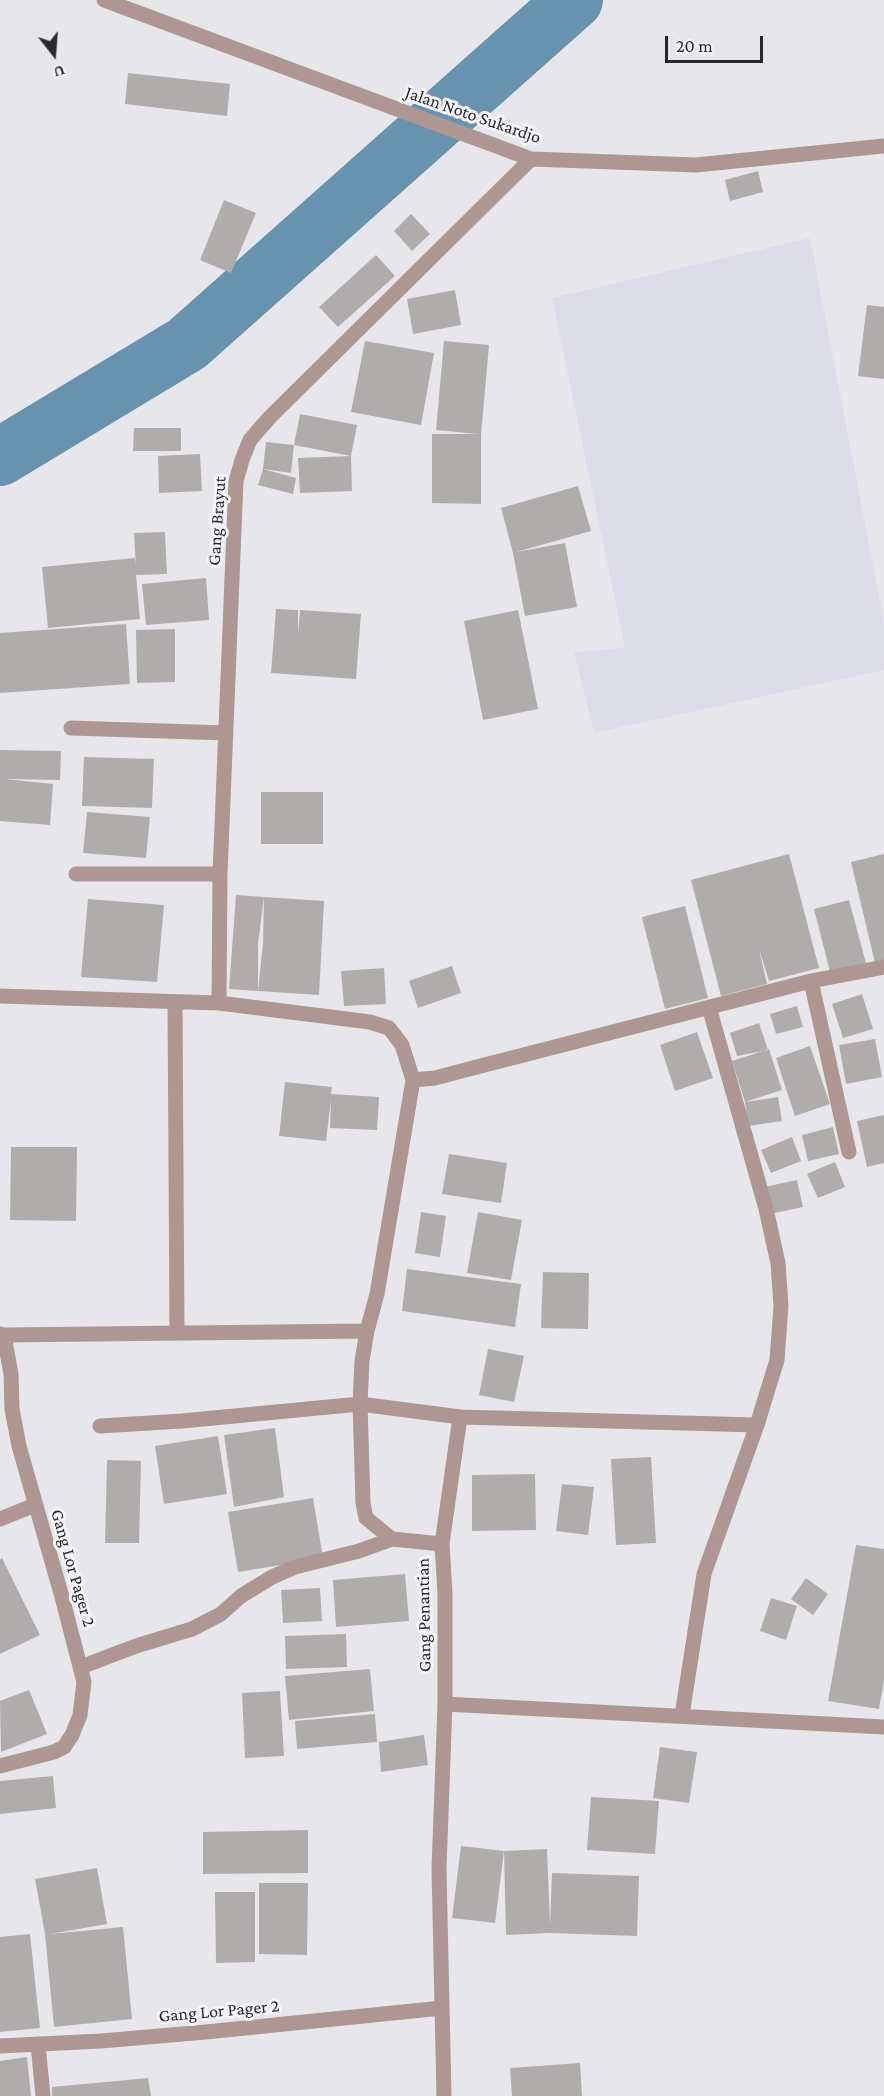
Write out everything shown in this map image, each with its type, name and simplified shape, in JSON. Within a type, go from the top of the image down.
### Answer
[{"type":"street","name":"Jalan Noto Sukardjo","points":[[104,0],[531,159],[696,165],[884,147]]},
{"type":"street","name":"Gang Brayut","points":[[219,1003],[220,874],[236,482],[242,460],[250,440],[270,417],[531,159]]},
{"type":"street","points":[[70,728],[226,733]]},
{"type":"street","points":[[76,874],[220,874]]},
{"type":"street","points":[[413,1080],[458,1072],[812,981],[884,967]]},
{"type":"street","points":[[812,981],[849,1152]]},
{"type":"street","points":[[0,996],[219,1003],[370,1022],[389,1028],[402,1045],[413,1080],[377,1294],[362,1361],[360,1404],[363,1503],[366,1518],[379,1531],[392,1539]]},
{"type":"street","points":[[175,1002],[177,1333]]},
{"type":"street","points":[[681,1715],[704,1574],[758,1425],[777,1360],[782,1306],[778,1263],[766,1209],[708,1007]]},
{"type":"street","points":[[2,1334],[367,1331]]},
{"type":"street","name":"Gang Lor Pager 2","points":[[0,1766],[54,1752],[64,1747],[80,1715],[84,1682],[35,1505],[12,1409],[11,1374],[2,1334]]},
{"type":"street","points":[[100,1426],[182,1421],[360,1404],[460,1417],[758,1425]]},
{"type":"street","points":[[442,1544],[460,1417]]},
{"type":"street","points":[[0,1519],[35,1505]]},
{"type":"street","points":[[81,1666],[192,1629],[221,1614],[241,1596],[265,1581],[295,1567],[359,1551],[392,1539]]},
{"type":"street","name":"Gang Penantian","points":[[392,1539],[442,1544],[445,1593],[445,1704],[439,1869],[444,2096]]},
{"type":"street","points":[[445,1704],[884,1727]]},
{"type":"street","name":"Gang Lor Pager 2","points":[[0,2046],[194,2033],[442,2008]]},
{"type":"street","points":[[38,2044],[43,2096]]},
{"type":"shaded area","points":[[810,238],[884,622],[884,670],[594,733],[574,652],[625,648],[552,298]]},
{"type":"building","points":[[128,73],[230,84],[227,116],[125,104]]},
{"type":"building","points":[[758,171],[763,192],[730,201],[725,180]]},
{"type":"building","points":[[224,200],[256,213],[231,273],[200,260]]},
{"type":"building","points":[[411,214],[430,234],[412,251],[394,231]]},
{"type":"building","points":[[376,255],[395,276],[338,327],[319,307]]},
{"type":"building","points":[[455,290],[461,325],[413,334],[407,299]]},
{"type":"building","points":[[867,305],[884,307],[884,379],[858,376]]},
{"type":"building","points":[[365,341],[434,353],[421,425],[351,412]]},
{"type":"building","points":[[444,341],[489,345],[481,435],[481,504],[432,503],[432,434],[477,434],[436,430]]},
{"type":"building","points":[[300,414],[357,425],[351,456],[294,445]]},
{"type":"building","points":[[134,428],[181,428],[181,451],[133,451]]},
{"type":"building","points":[[266,442],[294,445],[291,473],[263,469]]},
{"type":"building","points":[[200,454],[202,491],[159,493],[158,456]]},
{"type":"building","points":[[351,456],[352,491],[300,493],[298,458]]},
{"type":"building","points":[[263,469],[296,478],[293,494],[258,485]]},
{"type":"building","points":[[578,486],[591,531],[516,552],[565,543],[577,607],[525,616],[513,553],[501,508]]},
{"type":"building","points":[[165,532],[167,574],[136,575],[140,619],[48,628],[42,567],[135,558],[136,565],[134,533]]},
{"type":"building","points":[[206,578],[209,620],[146,625],[142,584]]},
{"type":"building","points":[[276,609],[298,610],[298,635],[300,610],[361,614],[356,679],[271,673]]},
{"type":"building","points":[[518,610],[538,709],[483,720],[464,621]]},
{"type":"building","points":[[126,624],[130,684],[0,693],[0,633]]},
{"type":"building","points":[[175,629],[175,682],[137,683],[136,630]]},
{"type":"building","points":[[0,750],[61,751],[60,780],[5,779],[53,784],[50,825],[0,821]]},
{"type":"building","points":[[84,757],[154,759],[152,808],[82,806]]},
{"type":"building","points":[[261,792],[323,792],[323,844],[261,844]]},
{"type":"building","points":[[87,812],[150,817],[146,858],[83,853]]},
{"type":"building","points":[[789,854],[819,968],[769,981],[759,949],[767,984],[721,996],[691,880]]},
{"type":"building","points":[[884,854],[884,961],[875,963],[851,862]]},
{"type":"building","points":[[236,895],[264,897],[258,944],[258,991],[229,989]]},
{"type":"building","points":[[264,897],[324,901],[319,995],[258,991],[263,944]]},
{"type":"building","points":[[88,899],[164,905],[157,982],[81,977]]},
{"type":"building","points":[[849,900],[866,963],[830,972],[814,909]]},
{"type":"building","points":[[685,906],[708,998],[665,1009],[642,917]]},
{"type":"building","points":[[452,966],[461,993],[418,1008],[409,981]]},
{"type":"building","points":[[384,968],[386,1004],[344,1006],[341,971]]},
{"type":"building","points":[[862,994],[873,1029],[843,1038],[832,1004]]},
{"type":"building","points":[[797,1006],[803,1027],[776,1034],[770,1014]]},
{"type":"building","points":[[759,1023],[768,1050],[737,1056],[730,1033]]},
{"type":"building","points":[[697,1032],[713,1078],[675,1091],[660,1045]]},
{"type":"building","points":[[875,1039],[882,1077],[846,1084],[839,1045]]},
{"type":"building","points":[[810,1046],[830,1104],[795,1116],[776,1058]]},
{"type":"building","points":[[769,1049],[782,1090],[745,1102],[732,1061]]},
{"type":"building","points":[[285,1082],[332,1087],[331,1094],[379,1097],[377,1130],[330,1128],[331,1100],[326,1141],[279,1136]]},
{"type":"building","points":[[778,1097],[782,1121],[748,1126],[745,1102]]},
{"type":"building","points":[[884,1115],[884,1163],[867,1167],[857,1121]]},
{"type":"building","points":[[833,1127],[839,1154],[808,1161],[802,1135]]},
{"type":"building","points":[[792,1137],[801,1161],[771,1173],[761,1150]]},
{"type":"building","points":[[11,1147],[77,1147],[76,1221],[10,1220]]},
{"type":"building","points":[[449,1154],[507,1163],[501,1203],[442,1194]]},
{"type":"building","points":[[835,1162],[845,1187],[818,1198],[807,1174]]},
{"type":"building","points":[[797,1180],[803,1207],[770,1214],[764,1187]]},
{"type":"building","points":[[421,1212],[446,1216],[440,1257],[415,1253]]},
{"type":"building","points":[[478,1212],[522,1220],[511,1280],[467,1273]]},
{"type":"building","points":[[407,1269],[521,1284],[515,1327],[402,1311]]},
{"type":"building","points":[[543,1272],[589,1273],[588,1329],[541,1328]]},
{"type":"building","points":[[488,1349],[524,1356],[514,1402],[479,1395]]},
{"type":"building","points":[[275,1428],[284,1497],[234,1507],[224,1435]]},
{"type":"building","points":[[218,1436],[227,1494],[164,1504],[155,1446]]},
{"type":"building","points":[[651,1457],[656,1543],[616,1545],[611,1459]]},
{"type":"building","points":[[107,1460],[141,1461],[139,1543],[105,1543]]},
{"type":"building","points":[[535,1474],[536,1530],[472,1531],[472,1475]]},
{"type":"building","points":[[562,1484],[594,1487],[588,1535],[556,1531]]},
{"type":"building","points":[[313,1498],[323,1558],[238,1572],[228,1512]]},
{"type":"building","points":[[856,1545],[884,1549],[884,1680],[879,1709],[828,1701]]},
{"type":"building","points":[[2,1558],[40,1635],[0,1654],[0,1560]]},
{"type":"building","points":[[405,1574],[409,1621],[336,1627],[333,1580]]},
{"type":"building","points":[[806,1578],[828,1594],[813,1615],[791,1599]]},
{"type":"building","points":[[320,1588],[322,1621],[283,1623],[281,1590]]},
{"type":"building","points":[[771,1598],[797,1606],[786,1640],[760,1631]]},
{"type":"building","points":[[346,1634],[347,1667],[286,1669],[285,1636]]},
{"type":"building","points":[[370,1669],[374,1711],[289,1720],[285,1676]]},
{"type":"building","points":[[29,1690],[47,1734],[1,1752],[0,1701]]},
{"type":"building","points":[[280,1691],[284,1756],[245,1758],[242,1693]]},
{"type":"building","points":[[375,1714],[377,1742],[297,1749],[295,1721]]},
{"type":"building","points":[[424,1735],[428,1765],[381,1772],[379,1742]]},
{"type":"building","points":[[660,1747],[697,1752],[689,1803],[653,1798]]},
{"type":"building","points":[[53,1776],[56,1808],[0,1814],[0,1781]]},
{"type":"building","points":[[591,1797],[659,1801],[655,1854],[587,1850]]},
{"type":"building","points":[[308,1830],[308,1873],[203,1874],[203,1832]]},
{"type":"building","points":[[461,1846],[504,1851],[495,1923],[452,1918]]},
{"type":"building","points":[[547,1849],[550,1925],[552,1873],[639,1876],[637,1936],[550,1933],[506,1935],[504,1851]]},
{"type":"building","points":[[97,1868],[107,1924],[50,1934],[123,1927],[132,2019],[54,2027],[45,1934],[35,1879]]},
{"type":"building","points":[[259,1883],[308,1883],[307,1955],[259,1954]]},
{"type":"building","points":[[215,1892],[255,1892],[255,1962],[216,1963]]},
{"type":"building","points":[[30,1934],[40,2028],[0,2032],[0,1937]]},
{"type":"building","points":[[27,2057],[31,2096],[0,2096],[0,2061]]},
{"type":"building","points":[[580,2063],[582,2096],[512,2096],[510,2068]]},
{"type":"building","points":[[148,2078],[151,2096],[52,2096],[52,2087]]},
{"type":"waterway","points":[[0,457],[187,344],[574,0]]}]
